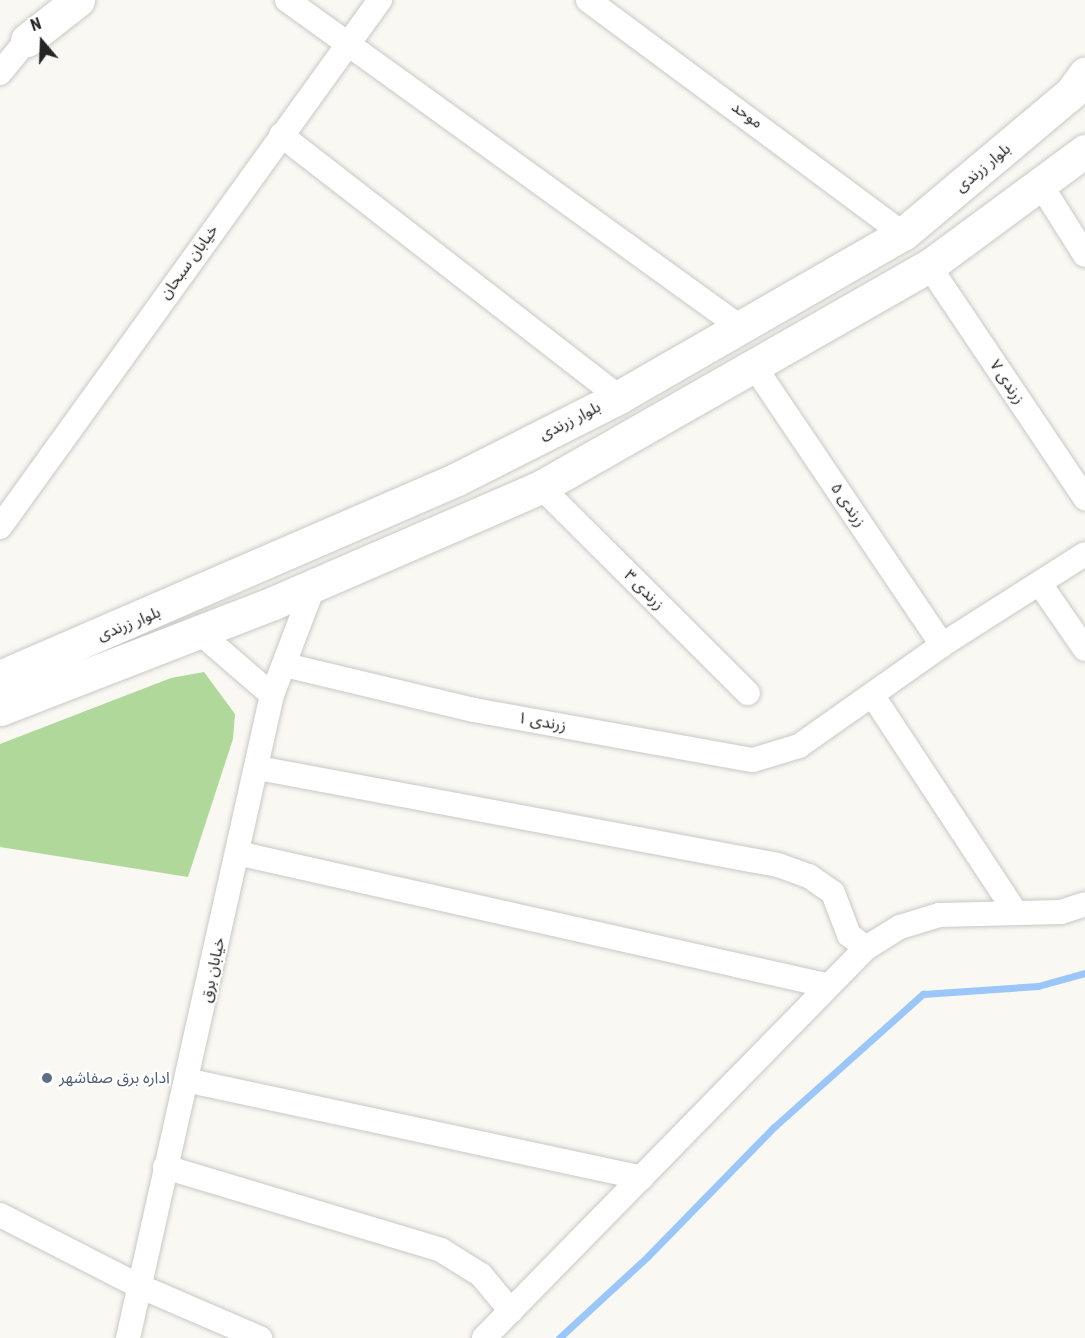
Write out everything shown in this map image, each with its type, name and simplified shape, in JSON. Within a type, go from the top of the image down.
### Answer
[{"type":"main road","points":[[27,40],[42,0]]},
{"type":"main road","points":[[27,40],[78,0]]},
{"type":"main road","name":"بلوار زرندی","points":[[0,677],[457,479],[619,397],[903,234],[1071,93],[1085,74]]},
{"type":"main road","name":"بلوار زرندی","points":[[0,709],[314,585],[541,486],[928,266],[1039,182],[1085,151]]},
{"type":"main road","points":[[820,281],[842,316]]},
{"type":"street","points":[[287,0],[740,327]]},
{"type":"street","name":"خیابان سبحان","points":[[0,527],[380,0]]},
{"type":"street","name":"موحد","points":[[588,0],[903,234]]},
{"type":"street","points":[[0,73],[27,40]]},
{"type":"street","points":[[281,135],[619,397]]},
{"type":"street","points":[[1039,182],[1085,255]]},
{"type":"street","name":"زرندی ۷","points":[[928,266],[1085,498]]},
{"type":"street","name":"زرندی ۵","points":[[754,366],[942,645]]},
{"type":"street","name":"زرندی ۳","points":[[541,486],[748,693]]},
{"type":"street","name":"زرندی ۱","points":[[285,665],[708,755],[753,760],[799,746],[873,696],[942,645],[1085,554]]},
{"type":"street","points":[[1040,584],[1085,649]]},
{"type":"street","points":[[199,632],[272,695],[314,585]]},
{"type":"street","name":"خیابان برق","points":[[128,1338],[165,1167],[189,1081],[272,695]]},
{"type":"street","points":[[873,696],[1016,913]]},
{"type":"street","points":[[258,768],[778,865],[809,876],[833,894],[849,935],[866,948]]},
{"type":"street","points":[[237,853],[825,985]]},
{"type":"street","points":[[484,1338],[642,1178],[825,985],[866,948],[900,927],[939,915],[1061,912],[1085,904]]},
{"type":"street","points":[[189,1081],[642,1178]]},
{"type":"street","points":[[165,1167],[441,1250],[481,1275],[511,1311]]},
{"type":"street","points":[[0,1215],[139,1287],[260,1338]]},
{"type":"green space","points":[[204,672],[235,714],[233,739],[188,877],[0,847],[0,744],[171,678]]},
{"type":"waterway","points":[[559,1338],[647,1257],[774,1127],[923,994],[1038,986],[1085,973]]},
{"type":"place","name":"اداره برق صفاشهر","points":[[47,1078]]}]
